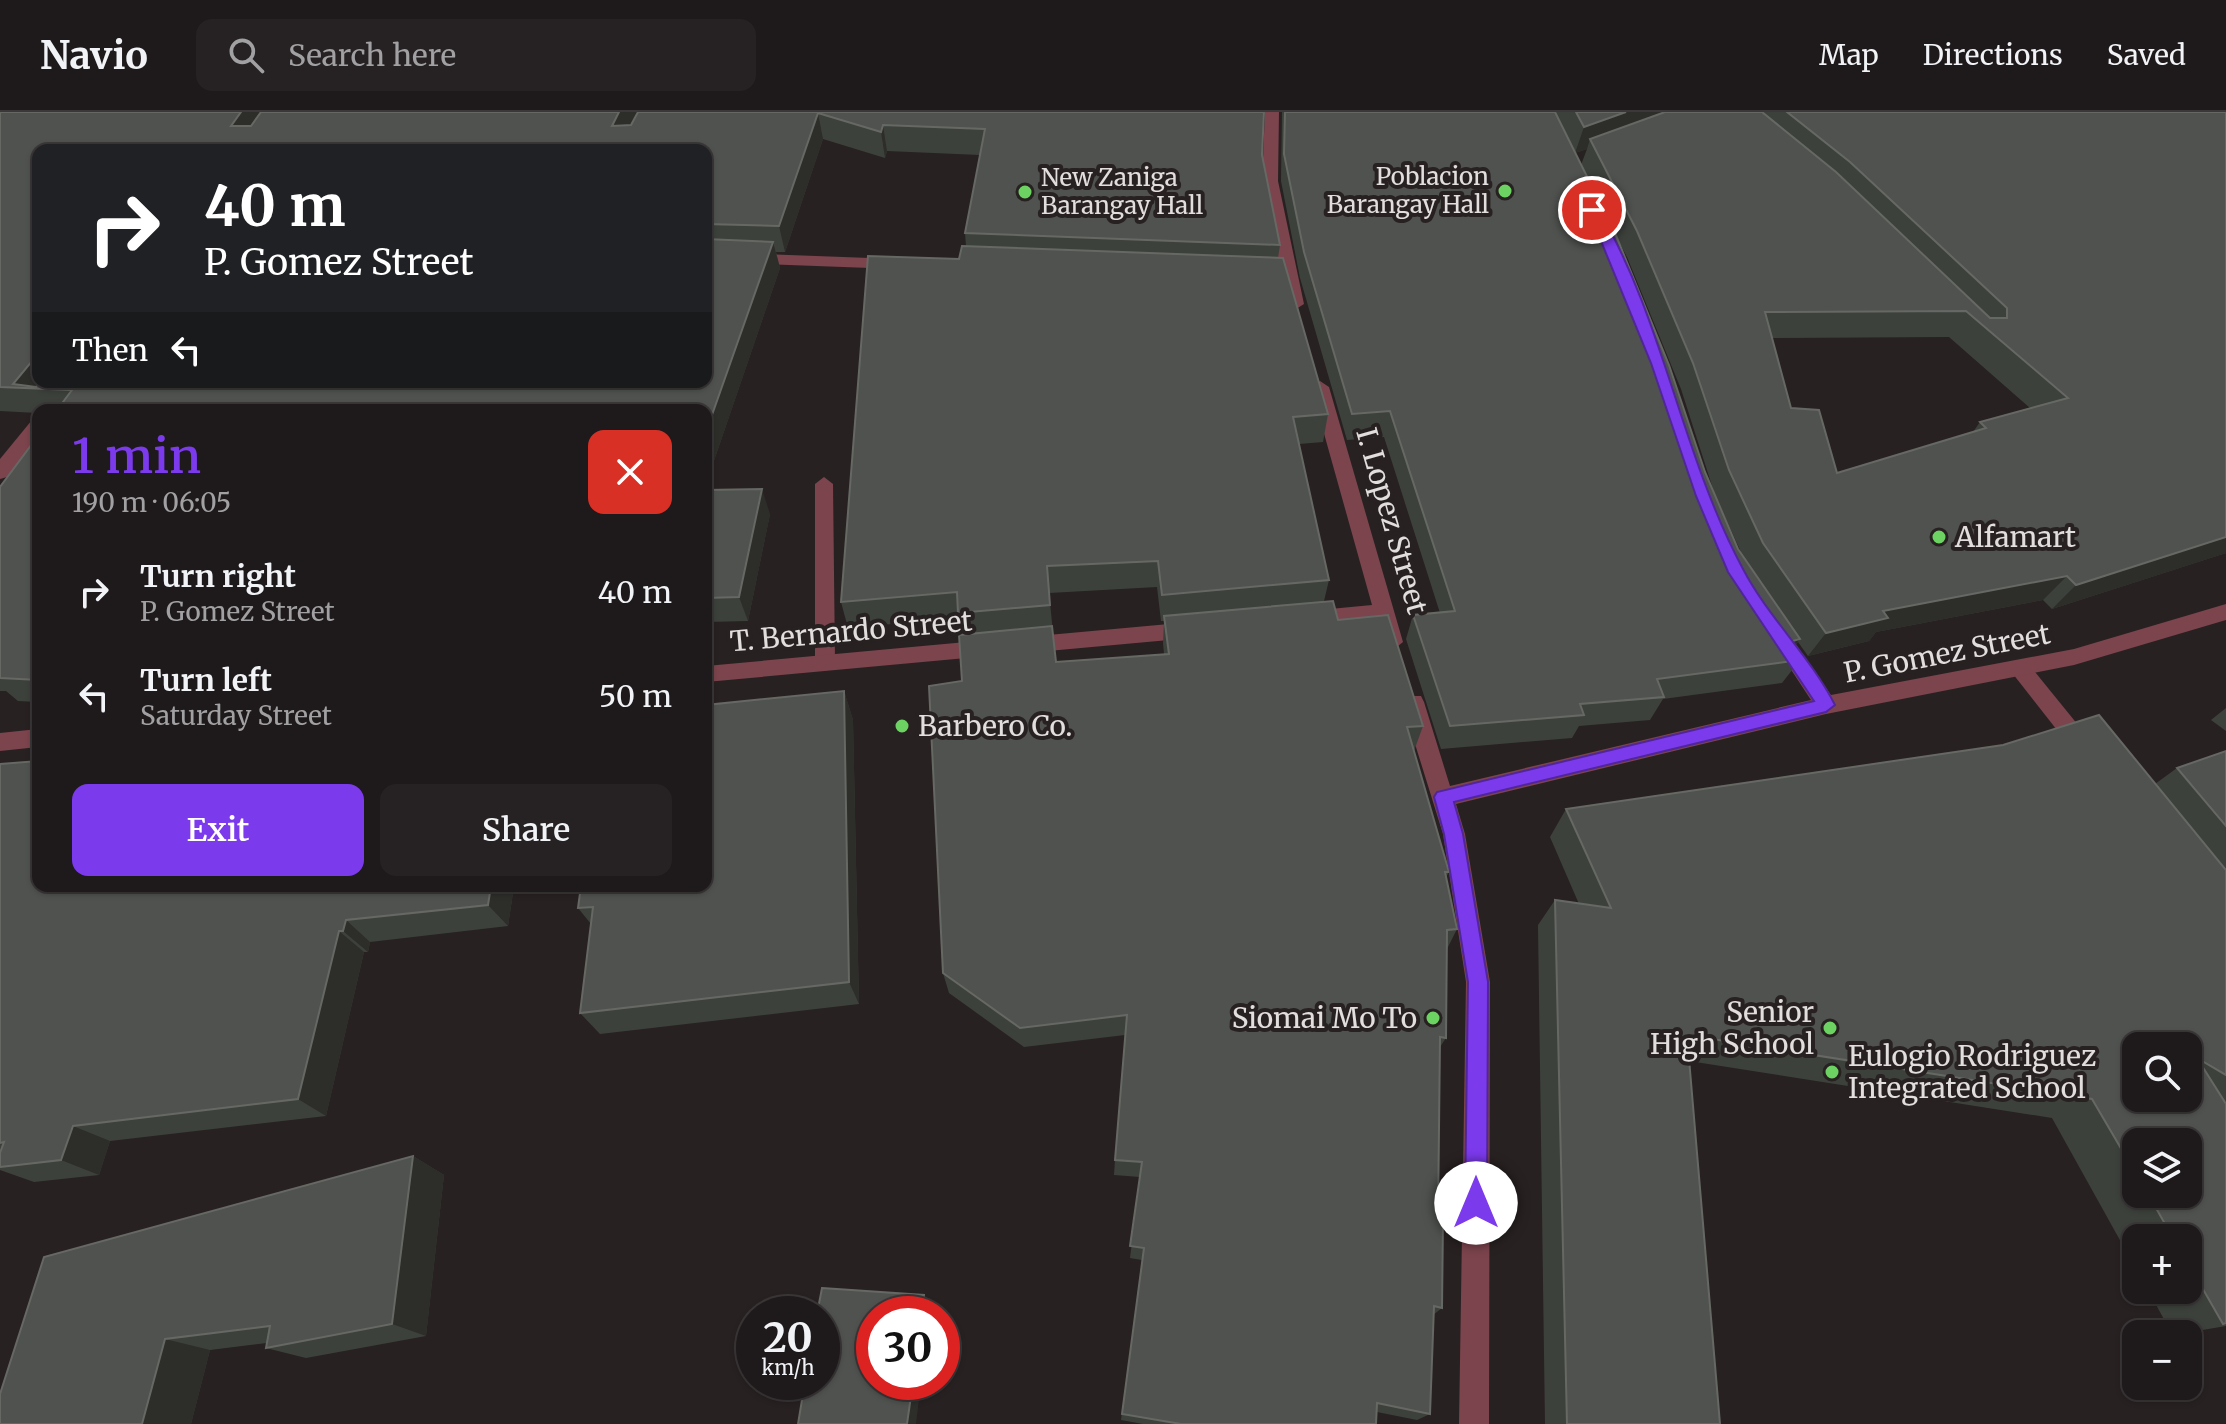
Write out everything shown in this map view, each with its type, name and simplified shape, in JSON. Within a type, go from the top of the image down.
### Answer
[{"type":"street","points":[[1272,112],[1270,181],[1289,279],[1302,324]]},
{"type":"street","points":[[712,257],[910,265]]},
{"type":"street","points":[[1267,279],[1289,279]]},
{"type":"street","name":"I. Lopez Street","points":[[1315,370],[1384,612],[1454,834],[1478,982],[1474,1424]]},
{"type":"street","points":[[0,472],[32,432]]},
{"type":"street","points":[[824,484],[825,663]]},
{"type":"street","points":[[1291,621],[1384,612]]},
{"type":"street","name":"P. Gomez Street","points":[[1444,797],[1826,705],[2074,657],[2226,612]]},
{"type":"street","points":[[1769,620],[1826,705]]},
{"type":"street","name":"T. Bernardo Street","points":[[712,673],[1213,628]]},
{"type":"street","points":[[2020,668],[2094,761]]},
{"type":"street","points":[[0,742],[32,739]]},
{"type":"building","points":[[0,112],[241,112],[231,126],[251,126],[261,112],[619,112],[612,126],[631,125],[638,112],[1264,112],[1262,155],[1280,245],[965,233],[985,129],[883,125],[881,132],[818,113],[779,226],[712,224],[712,144],[32,144],[32,361],[13,384],[32,388],[712,388],[712,239],[773,242],[712,415],[712,404],[62,404],[72,390],[0,387]]},
{"type":"building","points":[[1285,112],[1555,112],[1615,233],[1669,365],[1705,472],[1738,549],[1800,639],[1789,642],[1800,660],[1657,679],[1664,697],[1580,704],[1584,715],[1450,726],[1413,615],[1455,611],[1390,411],[1352,414],[1304,252],[1284,154]]},
{"type":"building","points":[[1576,112],[1626,112],[1584,127]]},
{"type":"building","points":[[1665,112],[1762,112],[1836,172],[1990,318],[2007,318],[2007,308],[1850,162],[1787,112],[2226,112],[2226,537],[2076,585],[2067,576],[1883,611],[1888,618],[1826,633],[1763,543],[1729,470],[1693,363],[1637,231],[1590,139]],"holes":[[[1966,311],[2068,398],[1980,422],[1986,428],[1837,473],[1819,410],[1791,408],[1765,312]]]},
{"type":"building","points":[[962,246],[1283,258],[1328,414],[1293,417],[1329,580],[1162,595],[1158,561],[1047,566],[1050,605],[958,613],[957,592],[841,602],[868,256],[959,259]]},
{"type":"building","points":[[32,444],[32,680],[0,678],[0,487]]},
{"type":"building","points":[[762,489],[739,597],[712,598],[712,490]]},
{"type":"building","points":[[1333,601],[1338,620],[1388,615],[1423,726],[1407,727],[1449,872],[1445,872],[1457,929],[1447,930],[1446,1038],[1440,1037],[1438,1218],[1443,1219],[1442,1308],[1434,1306],[1430,1414],[1377,1403],[1376,1424],[1181,1424],[1122,1414],[1144,1248],[1130,1246],[1142,1162],[1115,1160],[1127,1015],[1020,1028],[943,973],[929,686],[962,681],[959,635],[1052,626],[1056,662],[1169,654],[1164,616]]},
{"type":"building","points":[[844,691],[849,982],[580,1013],[593,907],[578,908],[580,892],[712,892],[712,704]]},
{"type":"building","points":[[2099,715],[2226,870],[2226,1075],[2202,1061],[2202,1032],[2122,1032],[2122,1112],[2202,1112],[2202,1066],[2226,1104],[2226,1323],[2223,1324],[2202,1287],[2202,1224],[2165,1224],[2156,1208],[2202,1208],[2202,1128],[2122,1128],[2122,1150],[2092,1099],[1687,1035],[1720,1424],[1567,1424],[1555,900],[1611,908],[1566,809],[2003,745]]},
{"type":"building","points":[[2226,751],[2226,826],[2177,768]]},
{"type":"building","points":[[32,761],[32,892],[490,892],[488,905],[346,920],[343,931],[339,931],[298,1099],[73,1126],[61,1160],[0,1167],[4,1142],[0,1143],[0,764]]},
{"type":"building","points":[[413,1156],[392,1324],[266,1348],[270,1326],[165,1339],[142,1424],[0,1424],[0,1394],[44,1257]]},
{"type":"building","points":[[822,1288],[924,1295],[856,1296],[856,1400],[910,1400],[907,1424],[798,1424],[802,1400],[840,1400],[840,1296],[820,1296]]},
{"type":"place","name":"Poblacion Barangay Hall","points":[[1505,191]]},
{"type":"place","name":"New Zaniga Barangay Hall","points":[[1025,192]]},
{"type":"place","name":"Alfamart","points":[[1939,537]]},
{"type":"place","name":"Barbero Co.","points":[[902,726]]},
{"type":"place","name":"Siomai Mo To","points":[[1433,1018]]},
{"type":"place","name":"Senior High School","points":[[1830,1028]]},
{"type":"place","name":"Eulogio Rodriguez Integrated School","points":[[1832,1072]]},
{"type":"route","points":[[1476,1203],[1478,982],[1454,834],[1444,797],[1826,705],[1736,572],[1703,496],[1669,390],[1616,258],[1592,210]]}]
